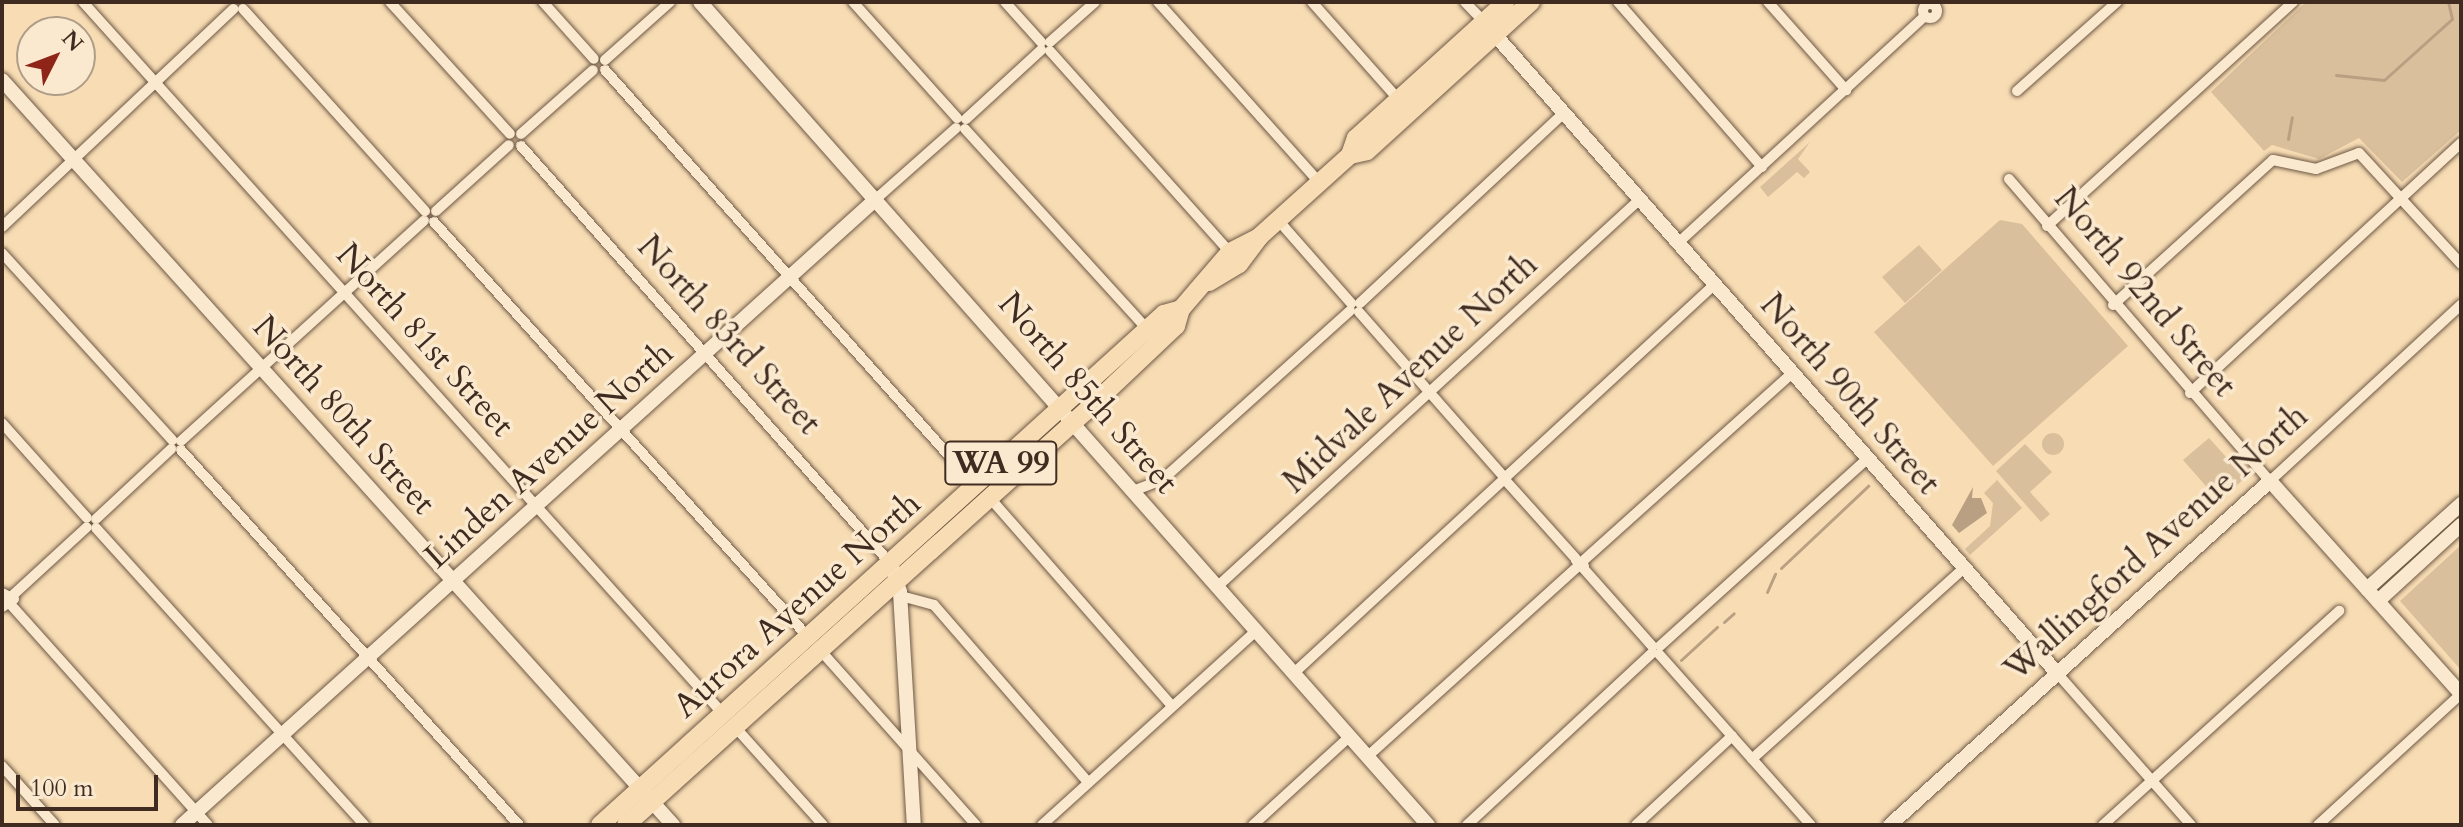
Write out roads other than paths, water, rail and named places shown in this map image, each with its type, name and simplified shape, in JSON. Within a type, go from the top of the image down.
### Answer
[{"type":"highway","name":"Aurora Avenue North","points":[[1350,155],[1367,151],[1489,29],[1506,2]]},
{"type":"highway","name":"Aurora Avenue North","points":[[1209,282],[1239,264],[1259,237],[1350,155],[1356,138],[1399,100],[1489,29],[1531,2]]},
{"type":"highway","name":"Aurora Avenue North","points":[[1067,415],[1148,330],[1181,309],[1209,282],[1230,252],[1259,237]]},
{"type":"highway","name":"Aurora Avenue North","points":[[600,825],[646,795],[815,644],[896,581],[978,487],[1176,326],[1181,309]]},
{"type":"highway","name":"Aurora Avenue North","points":[[626,825],[646,795]]},
{"type":"street","name":"North 81st Street","points":[[83,2],[823,825]]},
{"type":"street","points":[[390,2],[513,138]]},
{"type":"street","points":[[543,2],[1172,706]]},
{"type":"street","points":[[208,825],[7,600],[513,138],[670,2]]},
{"type":"street","name":"North 85th Street","points":[[700,2],[1428,825]]},
{"type":"street","points":[[853,2],[1148,330]]},
{"type":"street","points":[[1005,2],[1230,252]]},
{"type":"street","name":"Linden Avenue North","points":[[182,825],[1095,2]]},
{"type":"street","points":[[1158,2],[1320,183]]},
{"type":"street","points":[[1312,2],[1399,100]]},
{"type":"street","name":"North 90th Street","points":[[1465,2],[2191,825]]},
{"type":"street","points":[[1618,2],[1762,167]]},
{"type":"street","points":[[1768,2],[1846,90]]},
{"type":"street","points":[[2017,91],[2117,2]]},
{"type":"street","points":[[2047,226],[2293,2]]},
{"type":"street","points":[[2,227],[70,156],[238,6],[976,825]]},
{"type":"street","points":[[1678,243],[1846,90],[1929,7]]},
{"type":"street","name":"North 80th Street","points":[[2,80],[673,825]]},
{"type":"street","points":[[1133,491],[1162,480],[1564,113]]},
{"type":"street","name":"North 83rd Street","points":[[513,138],[707,353],[896,581]]},
{"type":"street","points":[[2190,393],[2461,143]]},
{"type":"street","points":[[2113,305],[2273,160],[2316,169],[2357,152],[2461,264]]},
{"type":"street","name":"North 92nd Street","points":[[2009,179],[2190,393],[2461,694]]},
{"type":"street","name":"Midvale Avenue North","points":[[1218,586],[1639,200]]},
{"type":"street","points":[[1278,220],[1806,823]]},
{"type":"street","points":[[2,253],[519,825]]},
{"type":"street","points":[[1294,673],[1714,285]]},
{"type":"street","name":"Wallingford Avenue North","points":[[1890,825],[2461,305]]},
{"type":"street","points":[[1368,756],[1791,374]]},
{"type":"street","points":[[2,423],[364,825]]},
{"type":"street","points":[[1467,825],[1867,459]]},
{"type":"street","points":[[2367,589],[2461,504]]},
{"type":"street","points":[[2378,601],[2461,525]]},
{"type":"street","points":[[1752,759],[1964,568]]},
{"type":"street","points":[[896,581],[934,605],[1088,782]]},
{"type":"street","points":[[896,581],[914,825]]},
{"type":"street","points":[[2103,825],[2339,611]]},
{"type":"street","points":[[1045,824],[1257,630]]},
{"type":"street","points":[[2318,825],[2461,694]]},
{"type":"street","points":[[1253,825],[1350,736]]},
{"type":"street","points":[[1636,825],[1732,736]]},
{"type":"street","points":[[2,766],[55,825]]},
{"type":"waterway","points":[[2336,75],[2384,80],[2452,19],[2448,2]]},
{"type":"waterway","points":[[2288,139],[2292,117]]},
{"type":"waterway","points":[[1781,568],[1868,486]]},
{"type":"waterway","points":[[1767,592],[1775,574]]},
{"type":"waterway","points":[[1724,622],[1734,613]]},
{"type":"waterway","points":[[1681,660],[1717,627]]}]
